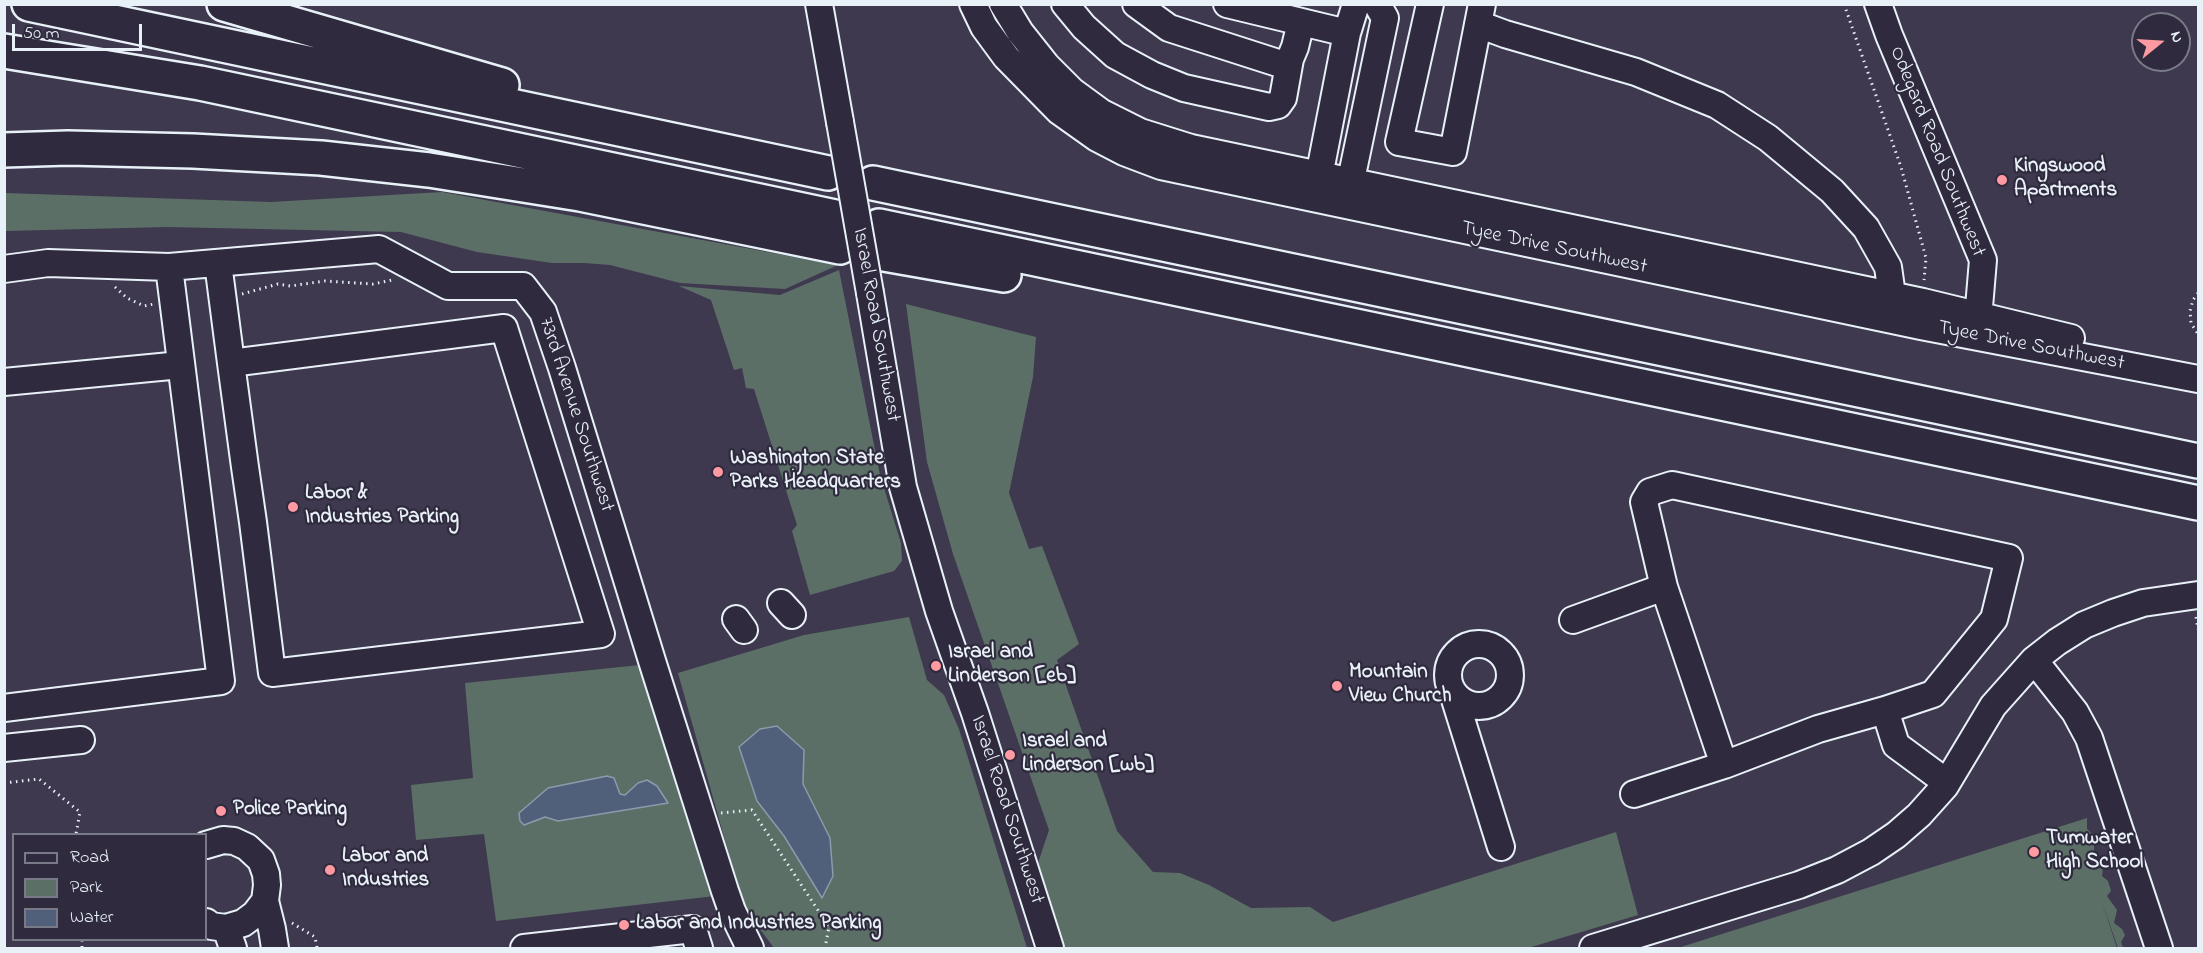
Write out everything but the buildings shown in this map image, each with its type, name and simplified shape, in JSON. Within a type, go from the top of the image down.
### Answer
[{"type":"highway","points":[[29,4],[828,173]]},
{"type":"highway","points":[[224,4],[787,165]]},
{"type":"highway","points":[[4,51],[200,83],[838,232],[429,170],[321,158],[102,149],[4,150]]},
{"type":"highway","points":[[873,183],[2199,461]]},
{"type":"highway","points":[[882,240],[1078,288],[1297,330],[1389,343],[1461,349],[2199,503]]},
{"type":"street","name":"Israel Road Southwest","points":[[819,4],[903,488],[939,611],[975,713],[1050,948]]},
{"type":"street","name":"Tyee Drive Southwest","points":[[973,4],[984,27],[1006,57],[1059,111],[1097,138],[1124,152],[1161,166],[1317,187],[1977,326],[2083,341],[2199,377]]},
{"type":"street","name":"Tyee Drive Southwest","points":[[1003,4],[1020,32],[1047,66],[1072,91],[1102,113],[1140,132],[1317,187]]},
{"type":"street","points":[[1065,4],[1084,27],[1115,55],[1152,75],[1184,88],[1269,108],[1278,105],[1283,98],[1290,59],[1301,22]]},
{"type":"street","points":[[1136,4],[1169,28],[1281,64],[1290,59]]},
{"type":"street","points":[[1227,4],[1347,33]]},
{"type":"street","points":[[1317,187],[1347,33],[1356,4]]},
{"type":"street","points":[[1430,4],[1400,142],[1453,152],[1480,14],[1505,34],[1636,72],[1717,105],[1744,122],[1832,190],[1866,228],[1888,267],[1890,307]]},
{"type":"street","name":"Odegard Road Southwest","points":[[1878,4],[1983,260],[1977,326]]},
{"type":"street","points":[[1349,194],[1371,88],[1381,11]]},
{"type":"street","points":[[1338,81],[1371,88]]},
{"type":"street","points":[[1330,120],[1362,128]]},
{"type":"street","name":"73rd Avenue Southwest","points":[[4,269],[48,262],[169,267],[379,249],[448,286],[524,286],[543,312],[732,911],[750,948]]},
{"type":"street","points":[[218,263],[231,363],[272,674],[601,634],[504,328],[231,363]]},
{"type":"street","points":[[4,708],[221,681],[169,267]]},
{"type":"street","name":"Tyee Drive Southwest","points":[[1890,307],[1923,302],[1977,326]]},
{"type":"street","points":[[4,382],[182,365]]},
{"type":"street","points":[[544,455],[587,450]]},
{"type":"street","points":[[1634,794],[1724,765],[1818,729],[1933,694],[1994,619],[2009,558],[1672,485],[1650,492],[1644,502],[1664,587],[1724,765]]},
{"type":"street","points":[[1573,620],[1664,587]]},
{"type":"street","points":[[1593,948],[1799,885],[1837,870],[1871,852],[1919,815],[1945,786],[2007,687],[2034,660],[2057,642],[2084,625],[2143,603],[2197,606]]},
{"type":"street","points":[[2034,660],[2075,712],[2089,738],[2159,948]]},
{"type":"street","points":[[1453,693],[1501,847]]},
{"type":"street","points":[[1885,710],[1896,745],[1946,782]]},
{"type":"street","points":[[4,748],[81,740]]},
{"type":"street","points":[[207,845],[223,840],[234,841],[247,847],[261,860],[266,874],[266,907],[275,948]]},
{"type":"street","points":[[222,933],[243,923],[266,907]]},
{"type":"street","points":[[524,948],[693,929],[699,948]]},
{"type":"path","points":[[1844,4],[1901,167],[1926,258],[1923,302]]},
{"type":"path","points":[[237,295],[278,284],[290,286],[325,281],[373,284],[393,280]]},
{"type":"path","points":[[2199,293],[2193,300],[2190,311],[2191,323],[2199,334]]},
{"type":"path","points":[[2197,606],[2199,629]]},
{"type":"path","points":[[4,783],[39,779],[80,812],[76,833]]},
{"type":"path","points":[[266,907],[315,937],[317,948]]},
{"type":"green space","points":[[442,192],[838,265],[785,289],[680,283],[610,265],[552,263],[477,252],[401,232],[167,227],[5,231],[5,193],[271,202]]},
{"type":"green space","points":[[839,270],[880,475],[901,543],[902,561],[894,571],[810,595],[792,531],[797,525],[754,389],[746,388],[742,368],[734,370],[711,300],[679,286],[780,295]]},
{"type":"green space","points":[[906,304],[1036,337],[1033,377],[1009,493],[1029,549],[1042,546],[1079,644],[1057,660],[1117,831],[1153,872],[1180,873],[1209,885],[1251,908],[1310,907],[1333,922],[1616,832],[1638,915],[1528,948],[1063,948],[1036,869],[1049,830],[953,554],[927,462]]},
{"type":"green space","points":[[909,617],[927,680],[944,695],[959,729],[1027,948],[774,948],[744,908],[678,673],[804,635]]},
{"type":"green space","points":[[640,665],[715,896],[496,921],[484,834],[416,840],[411,785],[473,778],[465,683]]},
{"type":"green space","name":"Tumwater High School","points":[[2087,818],[2087,829],[2094,843],[2094,854],[2100,859],[2103,868],[2102,876],[2108,881],[2111,891],[2107,896],[2117,910],[2114,923],[2122,929],[2125,935],[2121,942],[2123,948],[2118,948],[2102,902],[2117,948],[1678,948]]},
{"type":"water","points":[[777,726],[804,750],[803,784],[830,838],[833,876],[822,898],[784,836],[757,801],[739,747],[760,729]]},
{"type":"water","points":[[607,776],[614,778],[620,794],[625,795],[638,783],[647,780],[657,786],[668,803],[558,821],[545,817],[524,825],[520,821],[519,813],[548,788]]},
{"type":"place","name":"Kingswood Apartments","points":[[2002,180]]},
{"type":"place","name":"Washington State Parks Headquarters","points":[[718,472]]},
{"type":"place","name":"Labor & Industries Parking","points":[[293,507]]},
{"type":"place","name":"Israel and Linderson [eb]","points":[[936,666]]},
{"type":"place","name":"Mountain View Church","points":[[1337,686]]},
{"type":"place","name":"Israel and Linderson [wb]","points":[[1010,755]]},
{"type":"place","name":"Police Parking","points":[[221,811]]},
{"type":"place","name":"Tumwater High School","points":[[2034,852]]},
{"type":"place","name":"Labor and Industries","points":[[330,870]]},
{"type":"place","name":"Labor and Industries Parking","points":[[624,925]]}]
